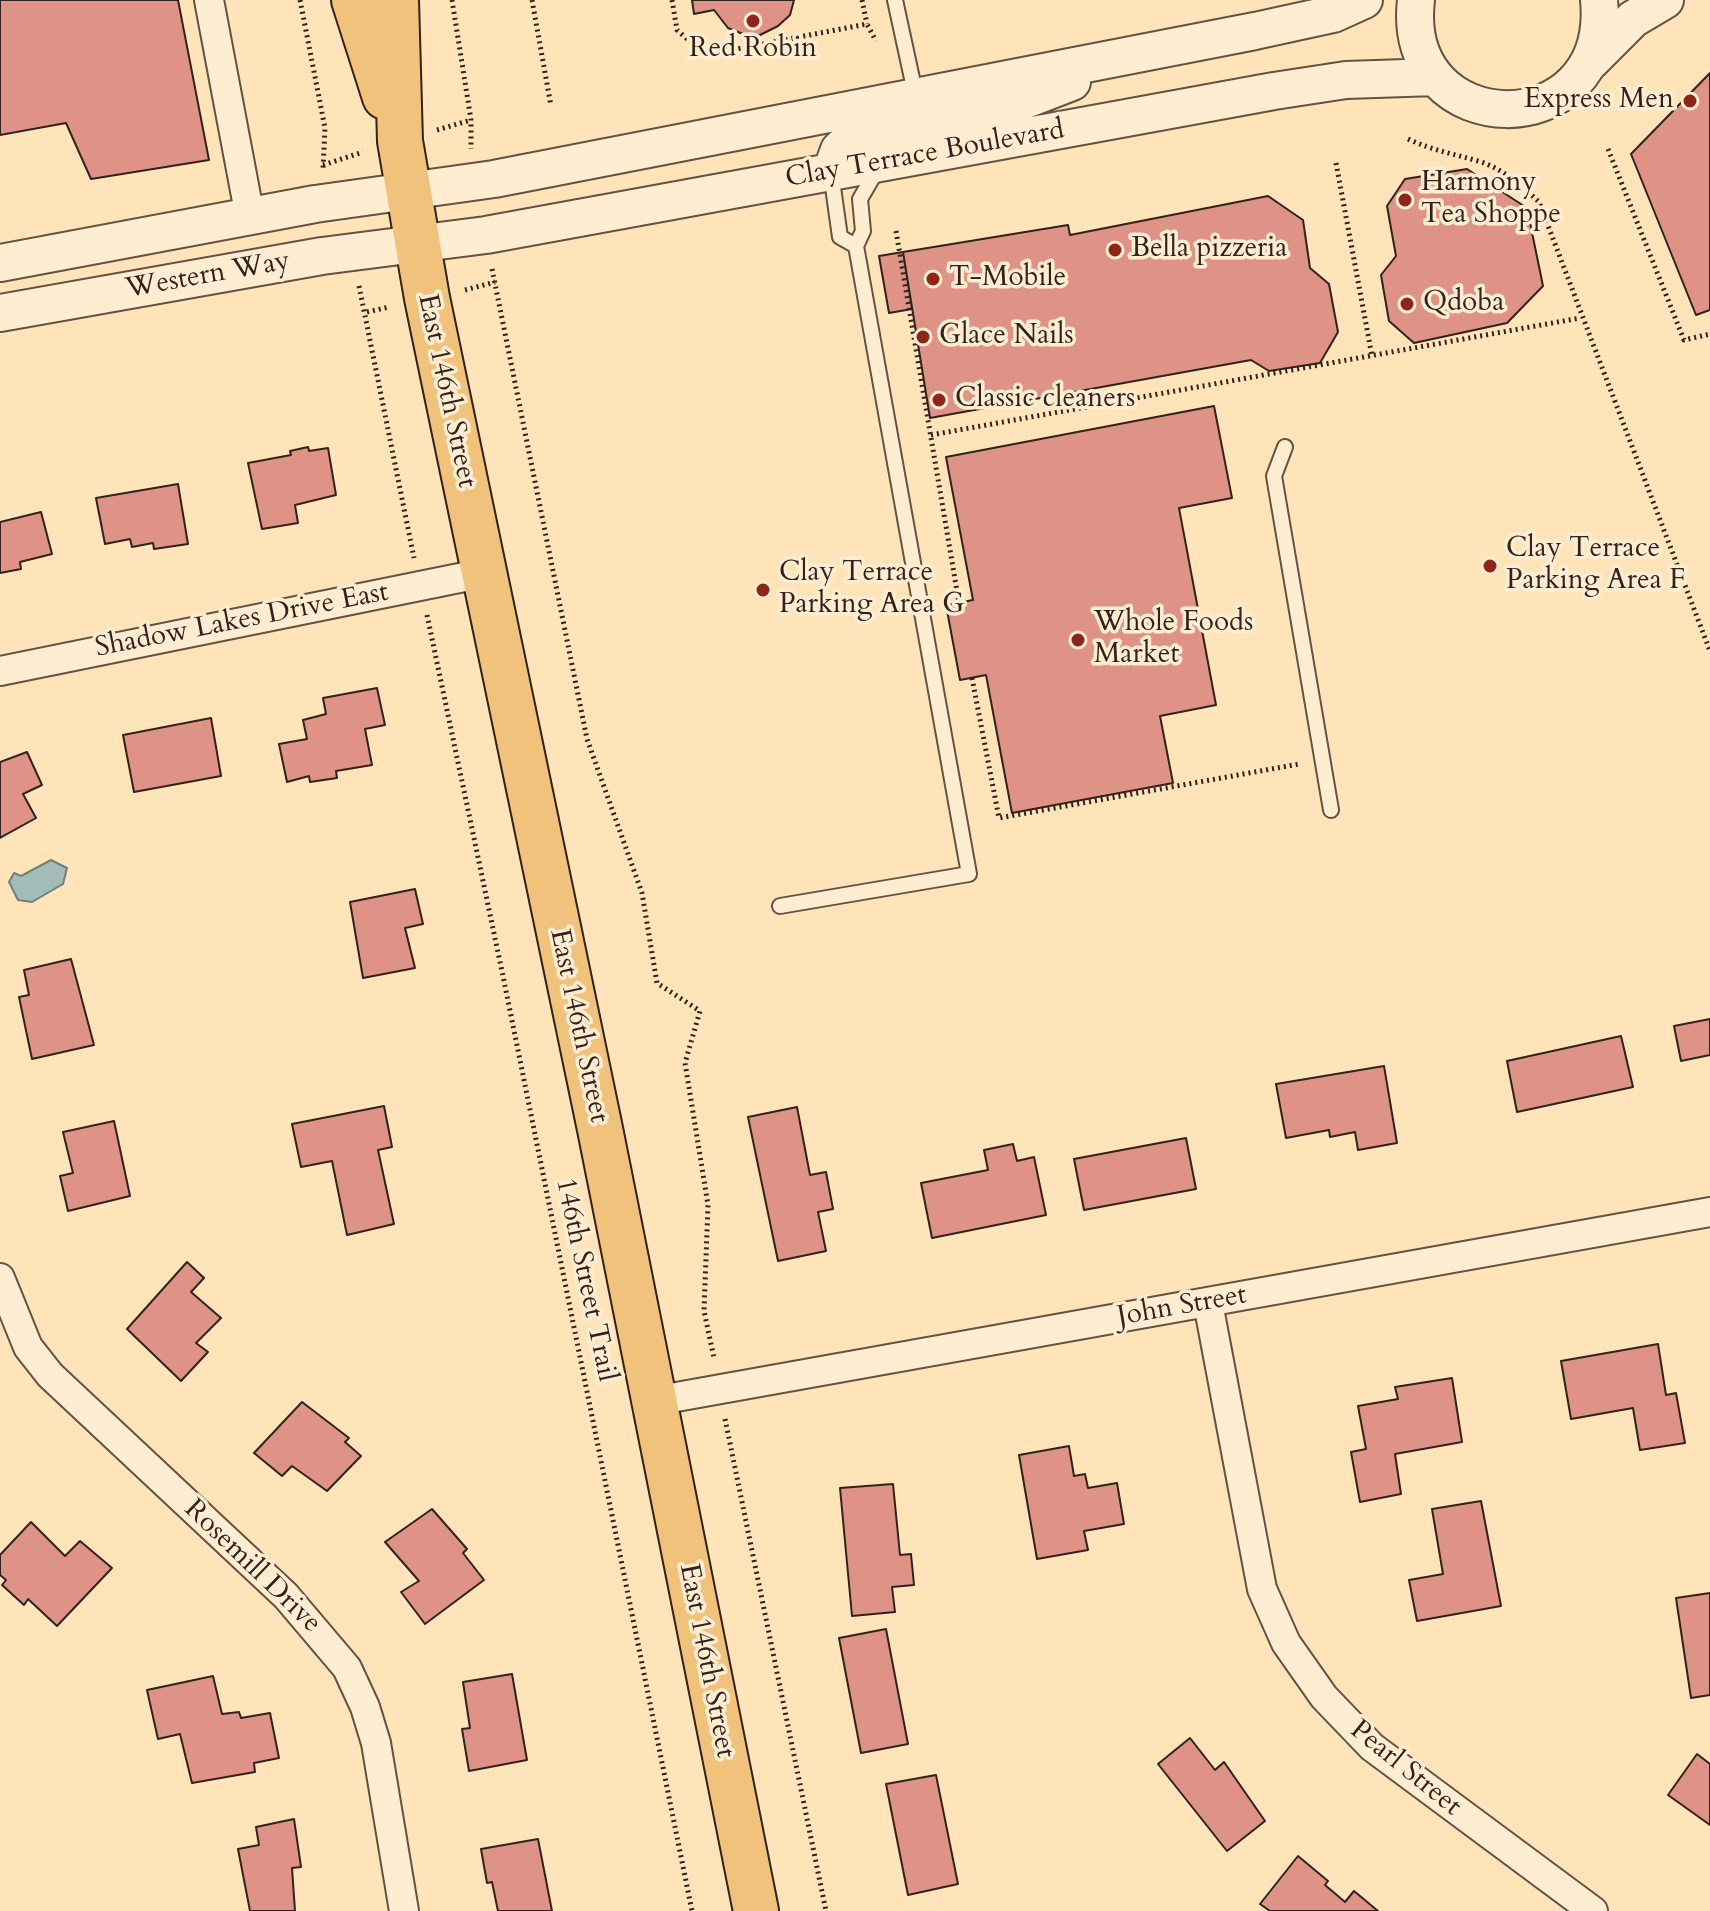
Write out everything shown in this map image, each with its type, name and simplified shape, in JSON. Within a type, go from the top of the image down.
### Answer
[{"type":"main road","name":"East 146th Street","points":[[354,0],[400,141],[417,244],[756,1911]]},
{"type":"main road","name":"East 146th Street","points":[[396,0],[400,141]]},
{"type":"street","points":[[209,0],[250,217]]},
{"type":"street","name":"Clay Terrace Boulevard","points":[[409,191],[494,179],[1333,14],[1364,0]]},
{"type":"street","points":[[1416,0],[1416,37],[1435,77],[1469,103],[1508,111],[1548,102],[1565,91],[1589,62],[1633,19],[1665,0]]},
{"type":"street","points":[[1589,62],[1598,41],[1599,0]]},
{"type":"street","points":[[831,172],[839,150],[854,136],[1015,104],[1159,47]]},
{"type":"street","name":"Clay Terrace Boulevard","points":[[417,244],[1274,91],[1346,80],[1435,77]]},
{"type":"street","name":"Western Way","points":[[0,263],[409,191]]},
{"type":"street","name":"Western Way","points":[[0,313],[322,256],[417,244]]},
{"type":"street","name":"Shadow Lakes Drive East","points":[[0,671],[484,573]]},
{"type":"street","name":"John Street","points":[[654,1401],[1710,1212]]},
{"type":"street","name":"Rosemill Drive","points":[[0,1278],[13,1317],[28,1347],[50,1375],[286,1596],[347,1668],[365,1707],[376,1743],[404,1911]]},
{"type":"street","name":"Pearl Street","points":[[1208,1303],[1262,1589],[1286,1643],[1324,1697],[1372,1747],[1593,1911]]},
{"type":"lane","points":[[895,0],[916,97]]},
{"type":"lane","points":[[780,906],[969,874],[856,246],[863,231],[860,199],[882,163]]},
{"type":"lane","points":[[831,172],[840,237],[856,246]]},
{"type":"lane","points":[[1285,447],[1274,476],[1331,810]]},
{"type":"path","points":[[300,0],[325,128],[326,151],[321,165]]},
{"type":"path","points":[[452,0],[471,120]]},
{"type":"path","points":[[532,0],[551,106]]},
{"type":"path","points":[[672,0],[677,30],[705,55],[867,24]]},
{"type":"path","points":[[862,0],[867,24],[876,41]]},
{"type":"path","points":[[1408,139],[1440,154],[1483,163],[1519,184],[1539,202],[1580,318],[1710,651]]},
{"type":"path","points":[[1608,149],[1684,340],[1710,334]]},
{"type":"path","points":[[1336,163],[1372,356]]},
{"type":"path","points":[[896,231],[959,603]]},
{"type":"path","points":[[495,282],[591,754],[642,893],[657,983],[700,1011],[685,1063],[708,1205],[704,1311],[713,1357]]},
{"type":"path","points":[[367,312],[408,531]]},
{"type":"path","points":[[931,435],[1580,318]]},
{"type":"path","name":"146th Street Trail","points":[[436,657],[692,1911]]},
{"type":"path","points":[[972,678],[999,818],[1323,760]]},
{"type":"path","points":[[727,1434],[826,1911]]},
{"type":"water","points":[[51,860],[67,868],[63,884],[32,902],[18,900],[9,882],[14,873],[21,876]]},
{"type":"building","points":[[0,0],[178,0],[209,160],[91,179],[66,123],[0,135]]},
{"type":"building","name":"Red Robin","points":[[692,0],[794,0],[790,15],[778,26],[760,35],[743,34],[728,28],[714,10],[694,14]]},
{"type":"building","points":[[1710,73],[1710,310],[1696,315],[1631,154]]},
{"type":"building","points":[[1467,169],[1527,208],[1543,286],[1507,323],[1414,343],[1389,321],[1381,275],[1396,256],[1387,206],[1405,179]]},
{"type":"building","points":[[1268,196],[1303,220],[1310,268],[1329,284],[1338,332],[1320,363],[1269,371],[1251,360],[930,418],[903,252],[1068,225],[1070,235]]},
{"type":"building","points":[[903,252],[912,309],[889,313],[879,256]]},
{"type":"building","name":"Whole Foods Market","points":[[1214,406],[1232,498],[1179,508],[1216,705],[1160,716],[1173,783],[1012,813],[986,675],[960,680],[946,605],[973,600],[946,457]]},
{"type":"building","points":[[308,447],[309,451],[328,448],[336,495],[295,505],[298,523],[262,529],[248,463],[291,455],[290,451]]},
{"type":"building","points":[[178,484],[188,544],[154,549],[153,543],[132,547],[130,539],[105,544],[96,498]]},
{"type":"building","points":[[41,512],[52,554],[20,562],[21,569],[0,573],[0,522]]},
{"type":"building","points":[[377,688],[385,725],[365,729],[372,765],[336,771],[337,778],[310,782],[309,776],[287,782],[279,744],[307,739],[303,720],[326,714],[323,698]]},
{"type":"building","points":[[211,718],[221,776],[134,792],[123,735]]},
{"type":"building","points":[[27,752],[42,785],[23,794],[36,818],[0,838],[0,762]]},
{"type":"building","points":[[415,889],[423,924],[405,928],[415,968],[363,978],[350,902]]},
{"type":"building","points":[[71,959],[94,1045],[32,1059],[19,997],[29,995],[24,970]]},
{"type":"building","points":[[1710,1019],[1710,1055],[1681,1061],[1674,1026]]},
{"type":"building","points":[[1621,1036],[1633,1087],[1517,1112],[1507,1061]]},
{"type":"building","points":[[1384,1066],[1397,1143],[1358,1150],[1355,1132],[1330,1137],[1329,1130],[1286,1138],[1276,1084]]},
{"type":"building","points":[[384,1106],[392,1147],[378,1150],[394,1224],[347,1235],[332,1161],[301,1167],[292,1124]]},
{"type":"building","points":[[797,1107],[810,1175],[826,1172],[833,1209],[818,1212],[826,1251],[778,1261],[748,1117]]},
{"type":"building","points":[[114,1121],[130,1196],[68,1211],[60,1176],[73,1173],[63,1132]]},
{"type":"building","points":[[1186,1138],[1196,1189],[1084,1210],[1074,1159]]},
{"type":"building","points":[[1013,1144],[1017,1161],[1034,1157],[1046,1215],[932,1238],[921,1183],[988,1170],[984,1150]]},
{"type":"building","points":[[187,1262],[204,1278],[191,1292],[221,1318],[196,1343],[208,1352],[181,1381],[127,1329]]},
{"type":"building","points":[[1658,1344],[1666,1395],[1676,1393],[1685,1443],[1640,1450],[1633,1408],[1571,1419],[1561,1361]]},
{"type":"building","points":[[1452,1378],[1462,1442],[1395,1454],[1401,1494],[1360,1502],[1351,1452],[1366,1449],[1358,1406],[1398,1399],[1395,1387]]},
{"type":"building","points":[[302,1402],[349,1438],[345,1442],[361,1456],[327,1491],[292,1466],[282,1476],[254,1453]]},
{"type":"building","points":[[1069,1446],[1074,1476],[1085,1474],[1088,1488],[1117,1483],[1124,1524],[1084,1531],[1088,1550],[1037,1559],[1019,1455]]},
{"type":"building","points":[[893,1484],[900,1555],[911,1554],[914,1585],[892,1587],[895,1612],[852,1616],[840,1488]]},
{"type":"building","points":[[1481,1501],[1501,1606],[1417,1621],[1409,1580],[1443,1574],[1432,1509]]},
{"type":"building","points":[[432,1509],[467,1549],[463,1553],[484,1580],[425,1624],[401,1592],[419,1581],[385,1542]]},
{"type":"building","points":[[31,1522],[65,1556],[80,1541],[112,1568],[57,1626],[28,1599],[24,1605],[2,1585],[6,1580],[0,1575],[0,1555]]},
{"type":"building","points":[[1710,1593],[1710,1695],[1691,1698],[1676,1598]]},
{"type":"building","points":[[886,1629],[908,1744],[861,1753],[839,1638]]},
{"type":"building","points":[[512,1674],[527,1760],[469,1771],[462,1729],[470,1728],[463,1682]]},
{"type":"building","points":[[213,1676],[222,1714],[239,1712],[241,1718],[270,1713],[279,1758],[254,1763],[255,1772],[192,1783],[180,1734],[158,1739],[147,1690]]},
{"type":"building","points":[[1190,1738],[1215,1770],[1224,1762],[1265,1821],[1227,1851],[1158,1764]]},
{"type":"building","points":[[1697,1754],[1710,1764],[1710,1825],[1668,1795]]},
{"type":"building","points":[[936,1775],[958,1884],[908,1895],[886,1784]]},
{"type":"building","points":[[294,1819],[301,1867],[292,1868],[295,1911],[250,1911],[238,1849],[259,1845],[256,1827]]},
{"type":"building","points":[[538,1839],[552,1911],[498,1911],[492,1882],[487,1883],[481,1849]]},
{"type":"building","points":[[1298,1856],[1328,1881],[1325,1885],[1345,1902],[1354,1891],[1378,1911],[1270,1911],[1260,1904]]},
{"type":"place","name":"Red Robin","points":[[753,21]]},
{"type":"place","name":"Express Men","points":[[1690,101]]},
{"type":"place","name":"Harmony Tea Shoppe","points":[[1405,200]]},
{"type":"place","name":"Bella pizzeria","points":[[1115,250]]},
{"type":"place","name":"T-Mobile","points":[[933,279]]},
{"type":"place","name":"Qdoba","points":[[1407,304]]},
{"type":"place","name":"Glace Nails","points":[[923,337]]},
{"type":"place","name":"Classic cleaners","points":[[939,400]]},
{"type":"place","name":"Clay Terrace Parking Area F","points":[[1490,566]]},
{"type":"place","name":"Clay Terrace Parking Area G","points":[[763,590]]},
{"type":"place","name":"Whole Foods Market","points":[[1078,640]]}]
